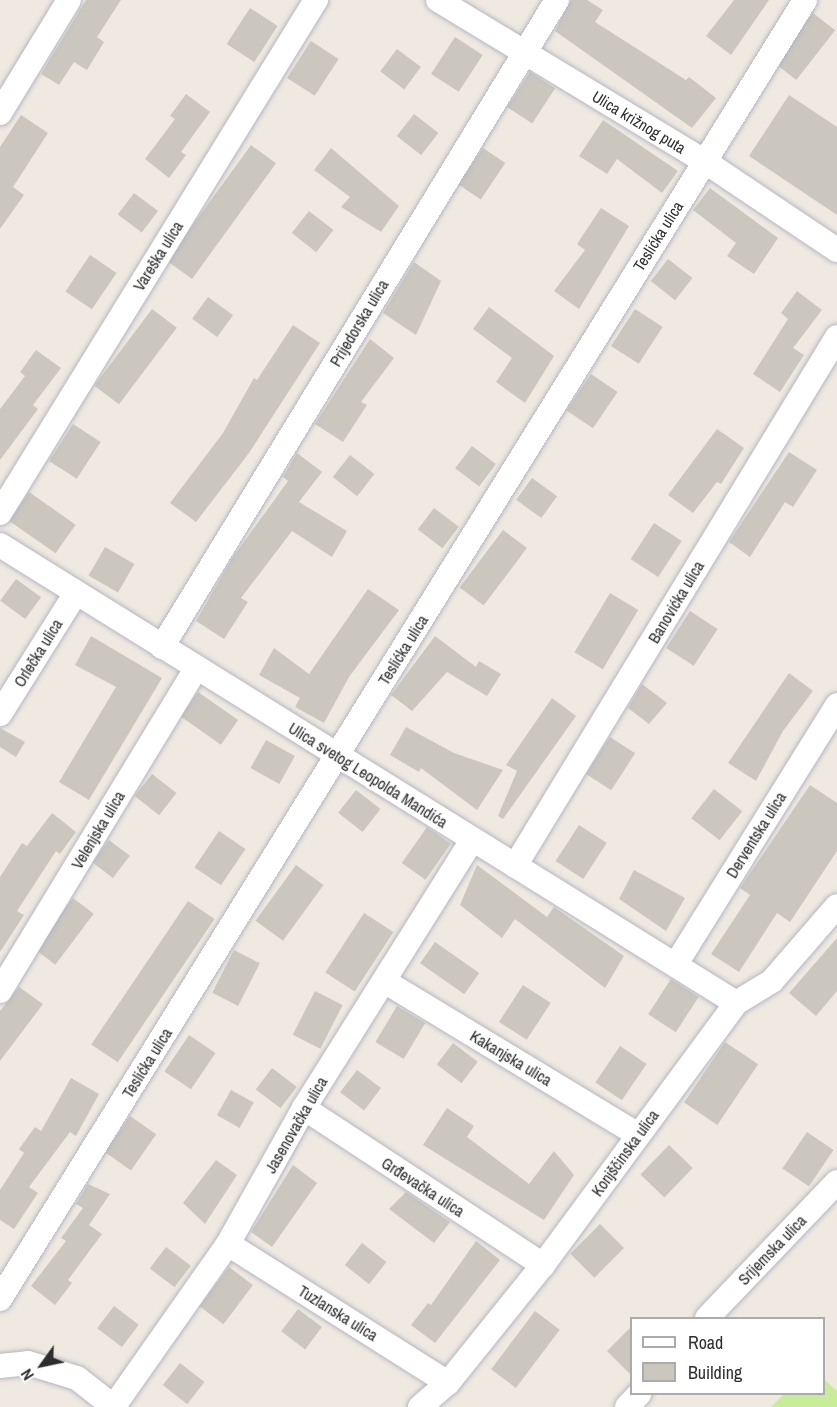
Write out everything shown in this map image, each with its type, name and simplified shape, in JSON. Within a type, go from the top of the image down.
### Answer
[{"type":"street","points":[[0,113],[69,0]]},
{"type":"street","name":"Vareška ulica","points":[[0,513],[316,0]]},
{"type":"street","name":"Ulica križnog puta","points":[[438,0],[704,161],[837,250]]},
{"type":"street","name":"Prijedorska ulica","points":[[162,647],[557,0]]},
{"type":"street","name":"Teslićka ulica","points":[[0,1299],[805,0]]},
{"type":"street","name":"Banovićka ulica","points":[[515,866],[837,337]]},
{"type":"street","name":"Ulica svetog Leopolda Mandića","points":[[0,546],[736,1003]]},
{"type":"street","name":"Orlečka ulica","points":[[0,714],[76,593]]},
{"type":"street","name":"Velenjska ulica","points":[[0,992],[196,669]]},
{"type":"street","name":"Derventska ulica","points":[[675,964],[837,705]]},
{"type":"street","name":"Jasenovačka ulica","points":[[114,1407],[228,1244],[304,1108],[472,840]]},
{"type":"street","name":"Konjščinska ulica","points":[[420,1407],[448,1383],[543,1265],[736,1003],[772,981],[837,906]]},
{"type":"street","name":"Kakanjska ulica","points":[[384,981],[638,1135]]},
{"type":"street","name":"Grđevačka ulica","points":[[304,1108],[543,1265]]},
{"type":"street","name":"Srijemska ulica","points":[[708,1317],[837,1182]]},
{"type":"street","name":"Tuzlanska ulica","points":[[228,1244],[448,1383]]},
{"type":"street","points":[[0,1366],[28,1363],[77,1378],[114,1407]]},
{"type":"street","points":[[627,1407],[638,1395]]},
{"type":"green space","points":[[825,1380],[837,1391],[837,1407],[771,1407],[783,1395],[825,1395]]},
{"type":"building","points":[[86,0],[121,0],[97,37],[104,42],[87,70],[74,62],[59,85],[41,74]]},
{"type":"building","points":[[571,0],[587,0],[603,10],[595,22],[686,80],[689,77],[716,98],[692,128],[555,31]]},
{"type":"building","points":[[734,0],[769,0],[731,55],[706,36]]},
{"type":"building","points":[[250,8],[278,26],[254,62],[227,44]]},
{"type":"building","points":[[813,13],[835,30],[796,80],[774,63]]},
{"type":"building","points":[[455,37],[483,55],[459,92],[431,74]]},
{"type":"building","points":[[311,41],[339,59],[315,96],[287,78]]},
{"type":"building","points":[[397,49],[421,67],[404,89],[380,71]]},
{"type":"building","points":[[530,72],[555,88],[532,124],[507,107]]},
{"type":"building","points":[[186,94],[210,112],[181,152],[186,155],[169,178],[145,159],[175,119],[170,116]]},
{"type":"building","points":[[789,95],[837,127],[837,215],[749,156]]},
{"type":"building","points":[[414,114],[438,133],[421,155],[397,136]]},
{"type":"building","points":[[21,115],[48,133],[13,187],[24,195],[0,229],[0,147]]},
{"type":"building","points":[[603,120],[678,171],[662,193],[617,159],[607,174],[579,156]]},
{"type":"building","points":[[251,145],[276,163],[192,279],[167,261]]},
{"type":"building","points":[[331,148],[399,206],[381,232],[341,207],[350,197],[314,170]]},
{"type":"building","points":[[483,148],[505,163],[481,200],[458,184]]},
{"type":"building","points":[[710,188],[778,238],[754,274],[727,256],[736,243],[693,210]]},
{"type":"building","points":[[134,193],[158,211],[142,233],[118,215]]},
{"type":"building","points":[[601,208],[629,226],[579,309],[554,291],[585,250],[577,244]]},
{"type":"building","points":[[309,211],[333,230],[316,252],[292,233]]},
{"type":"building","points":[[90,255],[117,273],[92,309],[65,291]]},
{"type":"building","points":[[668,259],[692,278],[675,300],[651,281]]},
{"type":"building","points":[[414,262],[441,281],[416,335],[383,313]]},
{"type":"building","points":[[797,291],[822,310],[793,348],[804,355],[780,392],[753,374],[788,319],[781,313]]},
{"type":"building","points":[[208,297],[233,315],[217,337],[192,319]]},
{"type":"building","points":[[489,307],[554,356],[525,403],[496,382],[512,358],[473,329]]},
{"type":"building","points":[[152,309],[177,328],[119,404],[94,386]]},
{"type":"building","points":[[635,309],[663,327],[639,364],[611,346]]},
{"type":"building","points":[[293,325],[320,343],[249,453],[196,522],[170,503],[223,433],[254,378],[257,380]]},
{"type":"building","points":[[370,339],[394,358],[361,402],[367,405],[343,442],[315,424]]},
{"type":"building","points":[[36,350],[61,368],[33,405],[38,409],[0,460],[0,409],[25,376],[20,372]]},
{"type":"building","points":[[591,374],[618,392],[593,428],[566,410]]},
{"type":"building","points":[[73,424],[101,442],[77,479],[49,461]]},
{"type":"building","points":[[717,429],[744,448],[721,484],[717,482],[693,513],[668,495]]},
{"type":"building","points":[[472,446],[496,464],[479,486],[455,468]]},
{"type":"building","points":[[789,452],[817,470],[793,507],[785,502],[750,557],[729,542]]},
{"type":"building","points":[[297,453],[322,472],[299,502],[347,531],[332,557],[292,531],[241,598],[248,602],[224,639],[196,621],[233,557],[288,481],[283,477]]},
{"type":"building","points":[[350,455],[374,474],[357,496],[333,477]]},
{"type":"building","points":[[532,478],[557,496],[541,518],[516,500]]},
{"type":"building","points":[[29,492],[76,525],[56,553],[9,521]]},
{"type":"building","points":[[434,508],[459,527],[443,548],[418,530]]},
{"type":"building","points":[[654,523],[682,541],[658,577],[631,559]]},
{"type":"building","points":[[503,530],[527,548],[484,606],[460,588]]},
{"type":"building","points":[[105,547],[134,564],[118,593],[88,576]]},
{"type":"building","points":[[16,579],[41,597],[25,619],[0,601]]},
{"type":"building","points":[[368,589],[399,610],[349,677],[324,723],[295,707],[300,698],[259,675],[274,648],[309,674]]},
{"type":"building","points":[[610,593],[638,610],[603,669],[574,652]]},
{"type":"building","points":[[690,611],[718,629],[694,666],[666,648]]},
{"type":"building","points":[[91,636],[162,678],[89,800],[59,782],[116,687],[75,665]]},
{"type":"building","points":[[435,636],[476,667],[479,661],[501,674],[487,696],[447,672],[412,711],[391,695]]},
{"type":"building","points":[[789,673],[813,691],[783,731],[756,781],[728,763]]},
{"type":"building","points":[[642,684],[667,703],[649,724],[628,708]]},
{"type":"building","points":[[198,692],[238,720],[221,745],[181,717]]},
{"type":"building","points":[[552,698],[576,716],[503,819],[498,816],[517,771],[506,765]]},
{"type":"building","points":[[406,727],[454,753],[503,770],[477,810],[421,768],[419,772],[390,755]]},
{"type":"building","points":[[0,728],[25,742],[16,757],[0,747]]},
{"type":"building","points":[[610,737],[635,753],[611,790],[586,774]]},
{"type":"building","points":[[266,740],[295,756],[279,784],[250,768]]},
{"type":"building","points":[[152,774],[176,793],[159,815],[135,796]]},
{"type":"building","points":[[810,785],[837,803],[837,851],[790,922],[777,913],[739,972],[711,954],[750,895],[740,888]]},
{"type":"building","points":[[714,789],[742,811],[720,840],[691,818]]},
{"type":"building","points":[[356,790],[380,809],[363,832],[338,813]]},
{"type":"building","points":[[52,813],[76,832],[60,854],[56,851],[17,911],[24,915],[0,952],[0,877],[22,843],[27,846]]},
{"type":"building","points":[[579,825],[607,843],[583,879],[556,861]]},
{"type":"building","points":[[427,827],[451,844],[426,880],[402,863]]},
{"type":"building","points":[[219,831],[246,849],[221,885],[194,867]]},
{"type":"building","points":[[109,840],[130,856],[113,878],[92,862]]},
{"type":"building","points":[[296,865],[324,885],[283,941],[255,921]]},
{"type":"building","points":[[477,865],[547,917],[554,907],[624,956],[605,988],[515,919],[502,938],[460,905]]},
{"type":"building","points":[[634,870],[685,898],[666,931],[619,899]]},
{"type":"building","points":[[73,898],[94,914],[55,965],[34,949]]},
{"type":"building","points":[[188,901],[215,919],[118,1062],[91,1044]]},
{"type":"building","points":[[364,913],[393,932],[355,992],[325,973]]},
{"type":"building","points":[[837,938],[837,991],[816,1016],[789,993]]},
{"type":"building","points":[[435,942],[479,973],[464,994],[420,963]]},
{"type":"building","points":[[234,950],[260,963],[238,1006],[212,993]]},
{"type":"building","points":[[671,979],[699,997],[676,1032],[648,1014]]},
{"type":"building","points":[[523,985],[551,1003],[527,1040],[499,1022]]},
{"type":"building","points":[[19,987],[43,1004],[0,1061],[0,1011]]},
{"type":"building","points":[[315,991],[343,1005],[320,1049],[293,1035]]},
{"type":"building","points":[[397,1006],[425,1023],[404,1059],[375,1042]]},
{"type":"building","points":[[189,1035],[216,1053],[191,1089],[164,1071]]},
{"type":"building","points":[[725,1042],[758,1064],[717,1125],[684,1103]]},
{"type":"building","points":[[453,1043],[478,1062],[462,1083],[437,1065]]},
{"type":"building","points":[[620,1046],[647,1064],[622,1100],[595,1082]]},
{"type":"building","points":[[272,1068],[297,1087],[281,1108],[256,1090]]},
{"type":"building","points":[[357,1070],[381,1088],[364,1110],[340,1092]]},
{"type":"building","points":[[71,1078],[99,1094],[76,1136],[70,1132],[29,1187],[38,1193],[14,1229],[0,1220],[0,1190],[24,1153],[19,1149],[35,1127],[41,1131]]},
{"type":"building","points":[[231,1090],[254,1103],[240,1128],[217,1115]]},
{"type":"building","points":[[447,1108],[474,1126],[467,1137],[529,1184],[554,1151],[574,1175],[544,1220],[423,1145]]},
{"type":"building","points":[[130,1116],[156,1134],[131,1170],[105,1152]]},
{"type":"building","points":[[807,1132],[834,1150],[809,1186],[782,1168]]},
{"type":"building","points":[[669,1145],[693,1168],[664,1197],[641,1174]]},
{"type":"building","points":[[216,1160],[237,1175],[205,1224],[183,1203]]},
{"type":"building","points":[[293,1165],[317,1183],[272,1247],[251,1232]]},
{"type":"building","points":[[88,1184],[110,1194],[89,1225],[102,1234],[68,1280],[72,1283],[55,1305],[31,1286],[66,1241],[61,1238],[83,1208],[76,1204]]},
{"type":"building","points":[[406,1192],[450,1222],[434,1243],[389,1209]]},
{"type":"building","points":[[600,1224],[624,1248],[594,1278],[570,1254]]},
{"type":"building","points":[[476,1241],[500,1260],[435,1343],[411,1325],[428,1303],[431,1305]]},
{"type":"building","points":[[362,1243],[386,1262],[369,1284],[345,1265]]},
{"type":"building","points":[[166,1247],[191,1266],[175,1287],[150,1269]]},
{"type":"building","points":[[229,1267],[253,1285],[223,1324],[200,1306]]},
{"type":"building","points":[[114,1306],[139,1325],[122,1347],[97,1328]]},
{"type":"building","points":[[298,1309],[322,1327],[305,1349],[281,1331]]},
{"type":"building","points":[[535,1311],[560,1330],[516,1388],[491,1369]]},
{"type":"building","points":[[630,1328],[630,1374],[607,1351]]},
{"type":"building","points":[[180,1363],[204,1382],[187,1404],[163,1385]]}]
